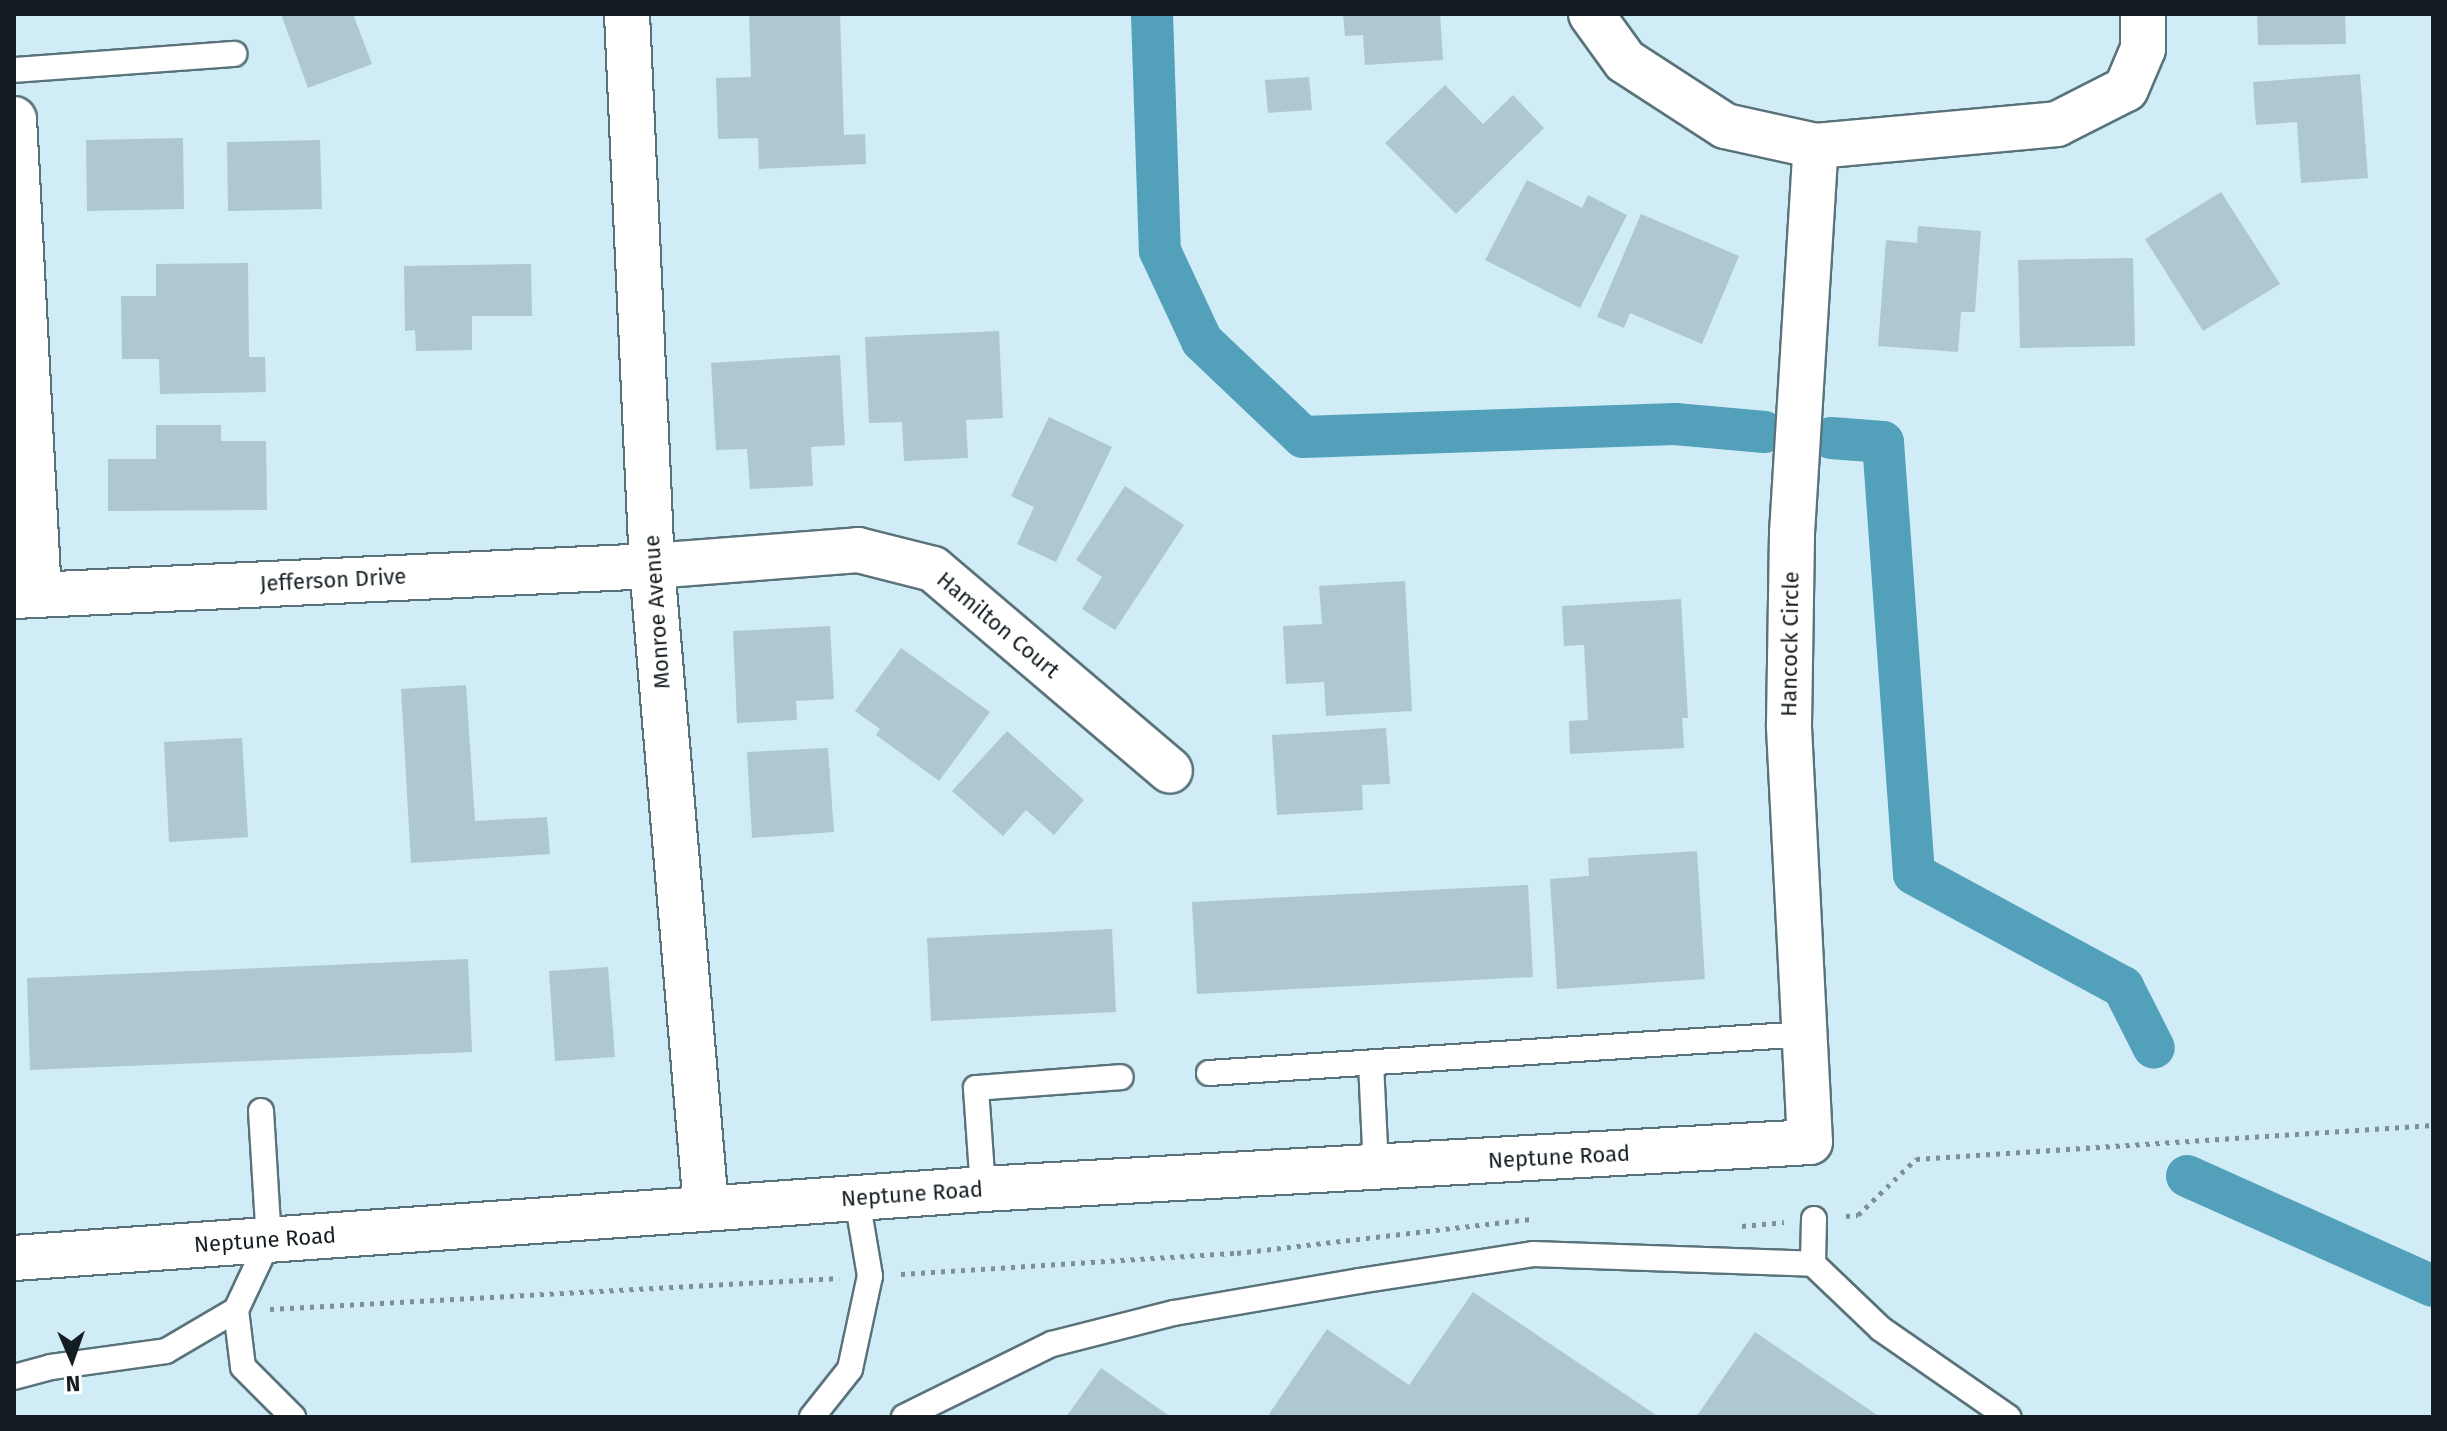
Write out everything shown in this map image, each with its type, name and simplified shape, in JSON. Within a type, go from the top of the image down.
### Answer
[{"type":"street","name":"Monroe Avenue","points":[[627,14],[652,566],[706,1208]]},
{"type":"street","points":[[1591,14],[1625,61],[1725,126],[1816,146],[2057,124],[2126,89],[2143,49],[2143,14]]},
{"type":"street","points":[[14,119],[26,595]]},
{"type":"street","name":"Hancock Circle","points":[[1810,1142],[1789,725],[1792,533],[1816,146]]},
{"type":"street","name":"Hamilton Court","points":[[652,566],[858,550],[933,569],[1170,771]]},
{"type":"street","name":"Jefferson Drive","points":[[26,595],[652,566]]},
{"type":"street","name":"Neptune Road","points":[[14,1258],[983,1189],[1810,1142]]},
{"type":"lane","points":[[14,70],[234,54]]},
{"type":"lane","points":[[1209,1073],[1805,1034]]},
{"type":"lane","points":[[1371,1063],[1376,1168]]},
{"type":"lane","points":[[983,1189],[976,1088],[1121,1077]]},
{"type":"lane","points":[[261,1111],[269,1240],[236,1310],[243,1367],[293,1417]]},
{"type":"lane","points":[[812,1417],[850,1369],[870,1276],[857,1199]]},
{"type":"lane","points":[[1813,1264],[1814,1219]]},
{"type":"lane","points":[[904,1417],[1052,1344],[1174,1313],[1533,1254],[1813,1264],[1881,1329],[2008,1417]]},
{"type":"lane","points":[[14,1377],[51,1367],[166,1351],[236,1310]]},
{"type":"path","points":[[1858,1215],[1916,1159],[2433,1125]]},
{"type":"path","points":[[892,1275],[1237,1253],[1535,1219]]},
{"type":"path","points":[[1734,1227],[1789,1221]]},
{"type":"path","points":[[271,1309],[838,1278]]},
{"type":"building","points":[[281,14],[353,14],[372,64],[308,88]]},
{"type":"building","points":[[749,14],[840,14],[844,135],[865,134],[866,164],[759,169],[758,138],[718,139],[716,78],[751,77]]},
{"type":"building","points":[[1343,14],[1440,14],[1443,60],[1365,65],[1363,35],[1345,36]]},
{"type":"building","points":[[2257,14],[2345,14],[2346,44],[2258,45]]},
{"type":"building","points":[[2360,74],[2368,178],[2301,183],[2297,122],[2256,125],[2253,82]]},
{"type":"building","points":[[1309,77],[1312,110],[1268,113],[1265,80]]},
{"type":"building","points":[[1445,85],[1483,124],[1513,95],[1544,128],[1456,214],[1385,143]]},
{"type":"building","points":[[183,138],[184,209],[87,211],[86,140]]},
{"type":"building","points":[[320,140],[322,209],[228,211],[227,142]]},
{"type":"building","points":[[1527,180],[1582,208],[1588,195],[1627,215],[1580,308],[1485,260]]},
{"type":"building","points":[[2221,192],[2280,284],[2203,331],[2145,239]]},
{"type":"building","points":[[1641,214],[1739,256],[1702,344],[1630,313],[1624,328],[1597,317]]},
{"type":"building","points":[[1918,226],[1981,231],[1975,312],[1961,312],[1958,352],[1878,346],[1886,240],[1917,243]]},
{"type":"building","points":[[2133,258],[2135,346],[2020,348],[2018,260]]},
{"type":"building","points":[[248,263],[249,357],[265,357],[266,392],[160,394],[159,359],[122,359],[121,296],[156,296],[156,264]]},
{"type":"building","points":[[531,264],[532,316],[472,316],[472,350],[416,351],[415,330],[405,331],[404,266]]},
{"type":"building","points":[[999,331],[1003,418],[966,420],[968,458],[904,461],[902,422],[869,423],[865,337]]},
{"type":"building","points":[[840,355],[845,445],[811,447],[813,486],[750,489],[747,449],[716,450],[711,363]]},
{"type":"building","points":[[1049,417],[1112,447],[1056,562],[1017,544],[1034,507],[1011,496]]},
{"type":"building","points":[[156,425],[221,425],[221,441],[266,441],[267,510],[108,511],[108,459],[156,459]]},
{"type":"building","points":[[1125,486],[1184,525],[1115,630],[1082,609],[1102,577],[1076,560]]},
{"type":"building","points":[[1405,581],[1412,711],[1326,716],[1324,682],[1286,684],[1283,626],[1322,624],[1319,586]]},
{"type":"building","points":[[1681,599],[1688,718],[1682,718],[1684,748],[1570,754],[1569,721],[1588,720],[1584,645],[1564,646],[1562,606]]},
{"type":"building","points":[[830,626],[834,699],[796,701],[797,720],[737,723],[733,631]]},
{"type":"building","points":[[901,648],[990,712],[939,781],[876,735],[880,729],[855,711]]},
{"type":"building","points":[[466,685],[475,821],[547,817],[550,854],[411,863],[401,689]]},
{"type":"building","points":[[1386,728],[1390,784],[1362,785],[1363,810],[1277,815],[1272,735]]},
{"type":"building","points":[[1007,731],[1084,800],[1054,835],[1026,810],[1003,836],[952,791]]},
{"type":"building","points":[[242,738],[248,837],[169,842],[164,742]]},
{"type":"building","points":[[828,748],[834,832],[752,838],[747,752]]},
{"type":"building","points":[[1697,851],[1705,979],[1557,989],[1550,879],[1589,876],[1588,858]]},
{"type":"building","points":[[1528,885],[1533,977],[1197,994],[1192,902]]},
{"type":"building","points":[[1112,929],[1116,1012],[931,1021],[927,938]]},
{"type":"building","points":[[468,959],[472,1052],[30,1070],[27,978]]},
{"type":"building","points":[[608,967],[615,1057],[555,1061],[549,971]]},
{"type":"building","points":[[1473,1292],[1659,1417],[1267,1417],[1327,1329],[1409,1385]]},
{"type":"building","points":[[1755,1332],[1880,1417],[1696,1417]]},
{"type":"building","points":[[1101,1368],[1171,1417],[1066,1417]]},
{"type":"waterway","points":[[1152,14],[1160,251],[1202,341],[1303,437],[1675,424],[1765,432]]},
{"type":"waterway","points":[[1831,438],[1883,442],[1914,874],[2123,987],[2154,1048]]},
{"type":"waterway","points":[[2187,1176],[2433,1286]]}]
